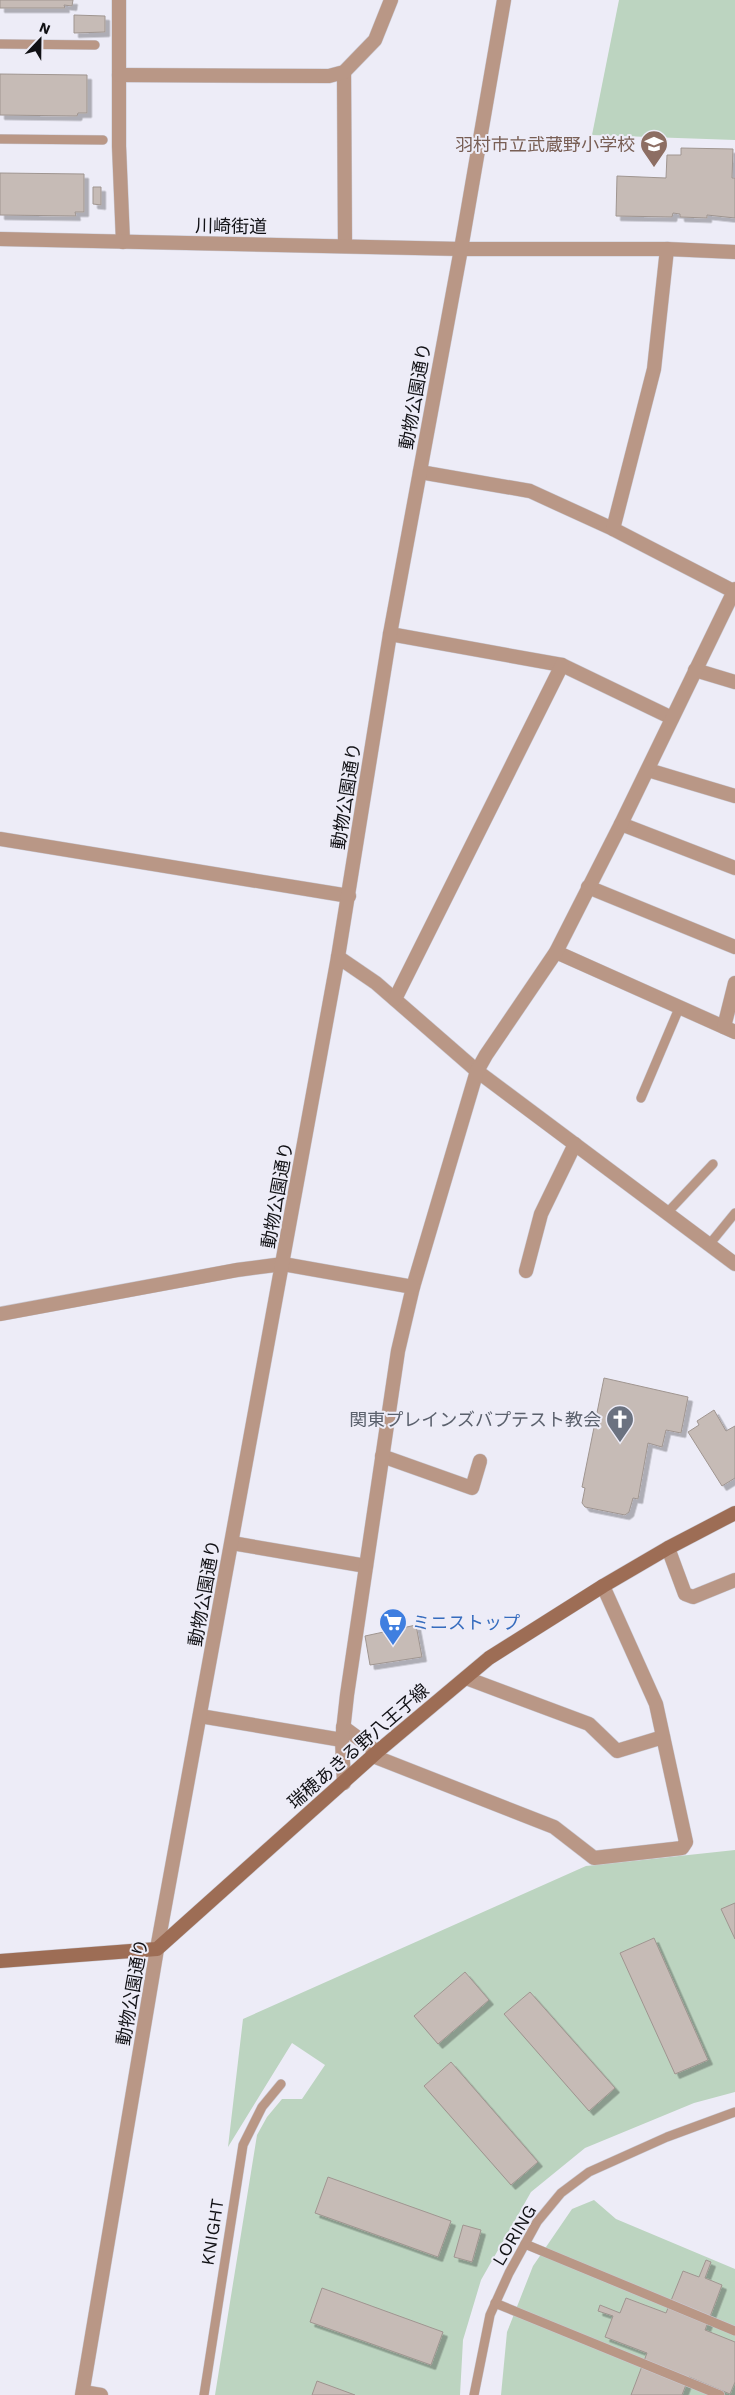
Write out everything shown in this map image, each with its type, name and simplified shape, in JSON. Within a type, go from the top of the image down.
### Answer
[{"type":"main road","name":"瑞穂あきる野八王子線","points":[[157,1950],[375,1754],[489,1658],[603,1586],[668,1548],[735,1513]]},
{"type":"main road","points":[[0,1962],[157,1950]]},
{"type":"street","points":[[119,0],[123,242]]},
{"type":"street","points":[[119,75],[329,76],[344,72],[375,40],[391,0]]},
{"type":"street","name":"動物公園通り","points":[[83,2393],[157,1950],[338,958],[390,634],[461,249],[504,0]]},
{"type":"street","points":[[344,72],[345,246]]},
{"type":"street","name":"川崎街道","points":[[0,239],[461,249],[667,249],[735,252]]},
{"type":"street","points":[[613,529],[654,369],[667,249]]},
{"type":"street","points":[[344,1783],[343,1733],[398,1351],[413,1287],[477,1071],[486,1054],[556,952],[648,770],[734,591],[613,529],[530,491],[420,472]]},
{"type":"street","points":[[390,634],[562,665],[672,718]]},
{"type":"street","points":[[395,999],[562,665]]},
{"type":"street","points":[[695,670],[735,682]]},
{"type":"street","points":[[648,770],[735,796]]},
{"type":"street","points":[[621,824],[735,868]]},
{"type":"street","points":[[0,839],[349,896]]},
{"type":"street","points":[[588,886],[735,948]]},
{"type":"street","points":[[556,952],[730,1030],[735,983]]},
{"type":"street","points":[[338,958],[376,983],[477,1071],[667,1213],[708,1246],[735,1264]]},
{"type":"street","points":[[526,1271],[541,1214],[575,1144]]},
{"type":"street","points":[[0,1314],[237,1270],[283,1264],[413,1287]]},
{"type":"street","points":[[382,1456],[472,1488],[480,1461]]},
{"type":"street","points":[[232,1543],[366,1566]]},
{"type":"street","points":[[668,1548],[684,1594],[693,1597],[735,1580]]},
{"type":"street","points":[[200,1716],[343,1733],[375,1754],[554,1827],[594,1858],[682,1848],[686,1842],[656,1704],[603,1586]]},
{"type":"street","points":[[466,1678],[589,1724],[617,1751],[663,1737]]},
{"type":"street","points":[[83,2393],[101,2395]]},
{"type":"lane","points":[[0,44],[95,45]]},
{"type":"lane","points":[[0,139],[103,140]]},
{"type":"lane","points":[[641,1098],[680,1006]]},
{"type":"lane","points":[[667,1213],[713,1164]]},
{"type":"lane","points":[[708,1246],[735,1213]]},
{"type":"lane","name":"KNIGHT","points":[[204,2395],[243,2144],[262,2107],[281,2084]]},
{"type":"lane","name":"LORING","points":[[474,2395],[490,2315],[537,2222],[561,2194],[590,2172],[666,2137],[735,2112]]},
{"type":"lane","points":[[525,2244],[735,2331]]},
{"type":"lane","points":[[496,2303],[720,2395]]},
{"type":"green space","points":[[619,0],[735,0],[735,140],[592,135]]},
{"type":"green space","points":[[735,1850],[735,2092],[694,2103],[585,2148],[531,2192],[481,2280],[463,2340],[460,2395],[215,2395],[257,2135],[267,2117],[282,2099],[302,2099],[325,2065],[292,2043],[228,2147],[243,2019],[586,1866]]},
{"type":"green space","points":[[594,2200],[616,2219],[735,2269],[735,2395],[501,2395],[507,2332],[533,2266],[572,2209]]},
{"type":"building","points":[[0,0],[73,0],[72,6],[64,5],[65,8],[0,8]]},
{"type":"building","points":[[74,15],[105,16],[105,32],[74,33]]},
{"type":"building","points":[[0,74],[87,75],[87,113],[78,113],[77,116],[0,115]]},
{"type":"building","points":[[681,148],[733,149],[732,178],[735,178],[735,218],[707,215],[707,218],[680,217],[680,214],[673,213],[672,217],[616,216],[617,176],[666,178],[667,155],[681,155]]},
{"type":"building","points":[[0,173],[84,174],[84,212],[75,212],[76,216],[0,215]]},
{"type":"building","points":[[93,187],[101,187],[101,205],[93,204]]},
{"type":"building","points":[[604,1378],[688,1397],[681,1433],[666,1430],[662,1447],[648,1443],[638,1499],[633,1498],[629,1512],[625,1515],[585,1507],[582,1503],[585,1488],[582,1487]]},
{"type":"building","points":[[714,1410],[726,1431],[735,1426],[735,1478],[722,1486],[688,1432],[699,1425],[697,1421]]},
{"type":"building","name":"ミニストップ","points":[[416,1625],[422,1657],[370,1665],[365,1636]]},
{"type":"building","points":[[735,1903],[735,1939],[721,1909]]},
{"type":"building","points":[[654,1938],[708,2060],[675,2074],[620,1953]]},
{"type":"building","points":[[465,1972],[489,2000],[438,2044],[414,2016]]},
{"type":"building","points":[[530,1992],[615,2088],[589,2111],[504,2014]]},
{"type":"building","points":[[451,2062],[538,2162],[511,2185],[424,2086]]},
{"type":"building","points":[[328,2177],[451,2221],[438,2257],[315,2213]]},
{"type":"building","points":[[463,2225],[481,2230],[472,2262],[454,2257]]},
{"type":"building","points":[[706,2260],[711,2262],[705,2278],[722,2285],[705,2330],[735,2342],[735,2382],[730,2394],[689,2377],[682,2395],[631,2395],[647,2353],[605,2337],[613,2316],[598,2311],[600,2305],[620,2313],[626,2298],[666,2313],[683,2271],[699,2277]]},
{"type":"building","points":[[322,2288],[443,2332],[431,2365],[310,2322]]},
{"type":"building","points":[[317,2381],[355,2395],[312,2395]]},
{"type":"place","name":"羽村市立武蔵野小学校","points":[[654,168]]},
{"type":"place","name":"関東プレインズバプテスト教会","points":[[620,1443]]},
{"type":"place","name":"ミニストップ","points":[[393,1646]]}]
